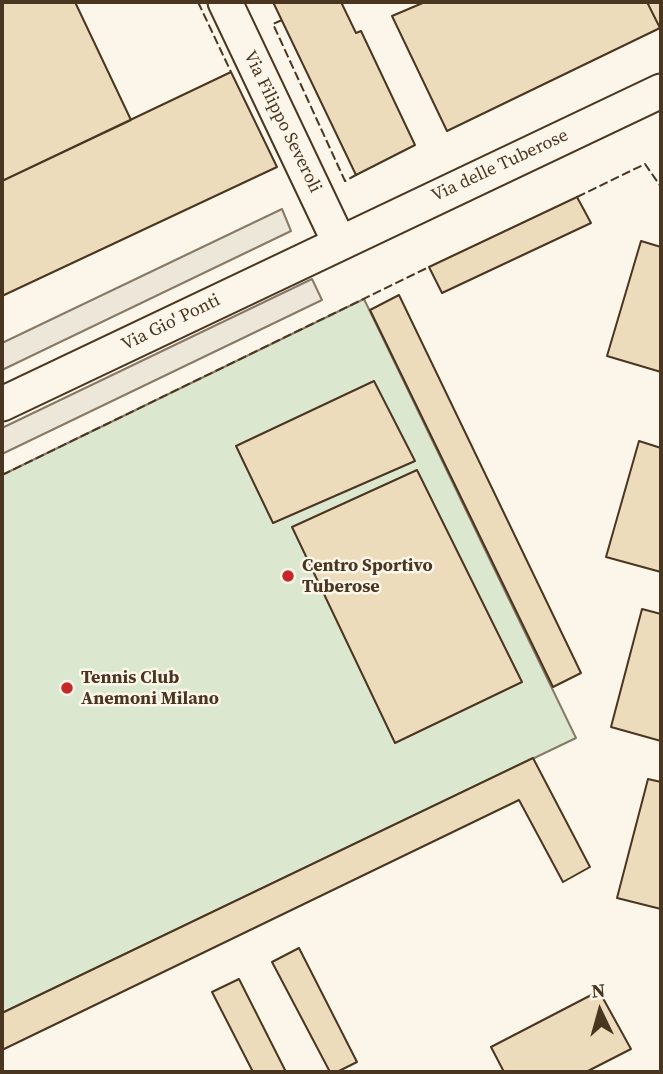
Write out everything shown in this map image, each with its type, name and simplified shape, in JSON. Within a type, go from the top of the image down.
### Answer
[{"type":"street","name":"Via Filippo Severoli","points":[[225,2],[340,242]]},
{"type":"street","name":"Via delle Tuberose","points":[[340,242],[661,91]]},
{"type":"street","name":"Via Gio' Ponti","points":[[2,404],[340,242]]},
{"type":"green space","name":"Centro Sportivo Tuberose","points":[[364,299],[576,738],[2,1013],[2,475]]},
{"type":"shaded area","points":[[282,209],[291,231],[2,370],[2,343]]},
{"type":"shaded area","points":[[312,279],[322,300],[2,454],[2,428]]},
{"type":"building","points":[[2,2],[75,2],[131,120],[2,181]]},
{"type":"building","points":[[273,2],[341,2],[356,33],[361,31],[415,145],[356,175]]},
{"type":"building","points":[[425,2],[647,2],[660,28],[447,131],[392,16]]},
{"type":"building","points":[[647,2],[661,2],[660,28]]},
{"type":"building","points":[[231,72],[277,167],[2,296],[2,181]]},
{"type":"building","points":[[577,197],[591,223],[442,293],[429,267]]},
{"type":"building","points":[[641,241],[661,247],[661,372],[607,356]]},
{"type":"building","points":[[399,295],[581,673],[553,687],[370,310]]},
{"type":"building","points":[[374,381],[415,461],[273,523],[236,446]]},
{"type":"building","points":[[639,441],[661,448],[661,572],[606,557]]},
{"type":"building","points":[[417,470],[522,682],[395,743],[292,527]]},
{"type":"building","points":[[642,609],[661,614],[661,741],[611,727]]},
{"type":"building","points":[[533,758],[590,867],[563,882],[519,800],[2,1050],[2,1013]]},
{"type":"building","points":[[648,779],[661,782],[661,909],[617,898]]},
{"type":"building","points":[[299,948],[357,1062],[337,1072],[330,1072],[272,962]]},
{"type":"building","points":[[239,979],[286,1072],[253,1072],[212,992]]},
{"type":"building","points":[[599,991],[631,1049],[586,1072],[504,1072],[491,1047]]},
{"type":"fence","points":[[198,2],[231,72]]},
{"type":"fence","points":[[282,20],[273,24],[345,181],[356,175]]},
{"type":"fence","points":[[577,197],[645,164],[661,187]]},
{"type":"fence","points":[[2,475],[429,267]]},
{"type":"place","name":"Centro Sportivo Tuberose","points":[[288,576]]},
{"type":"place","name":"Tennis Club Anemoni Milano","points":[[67,688]]}]
